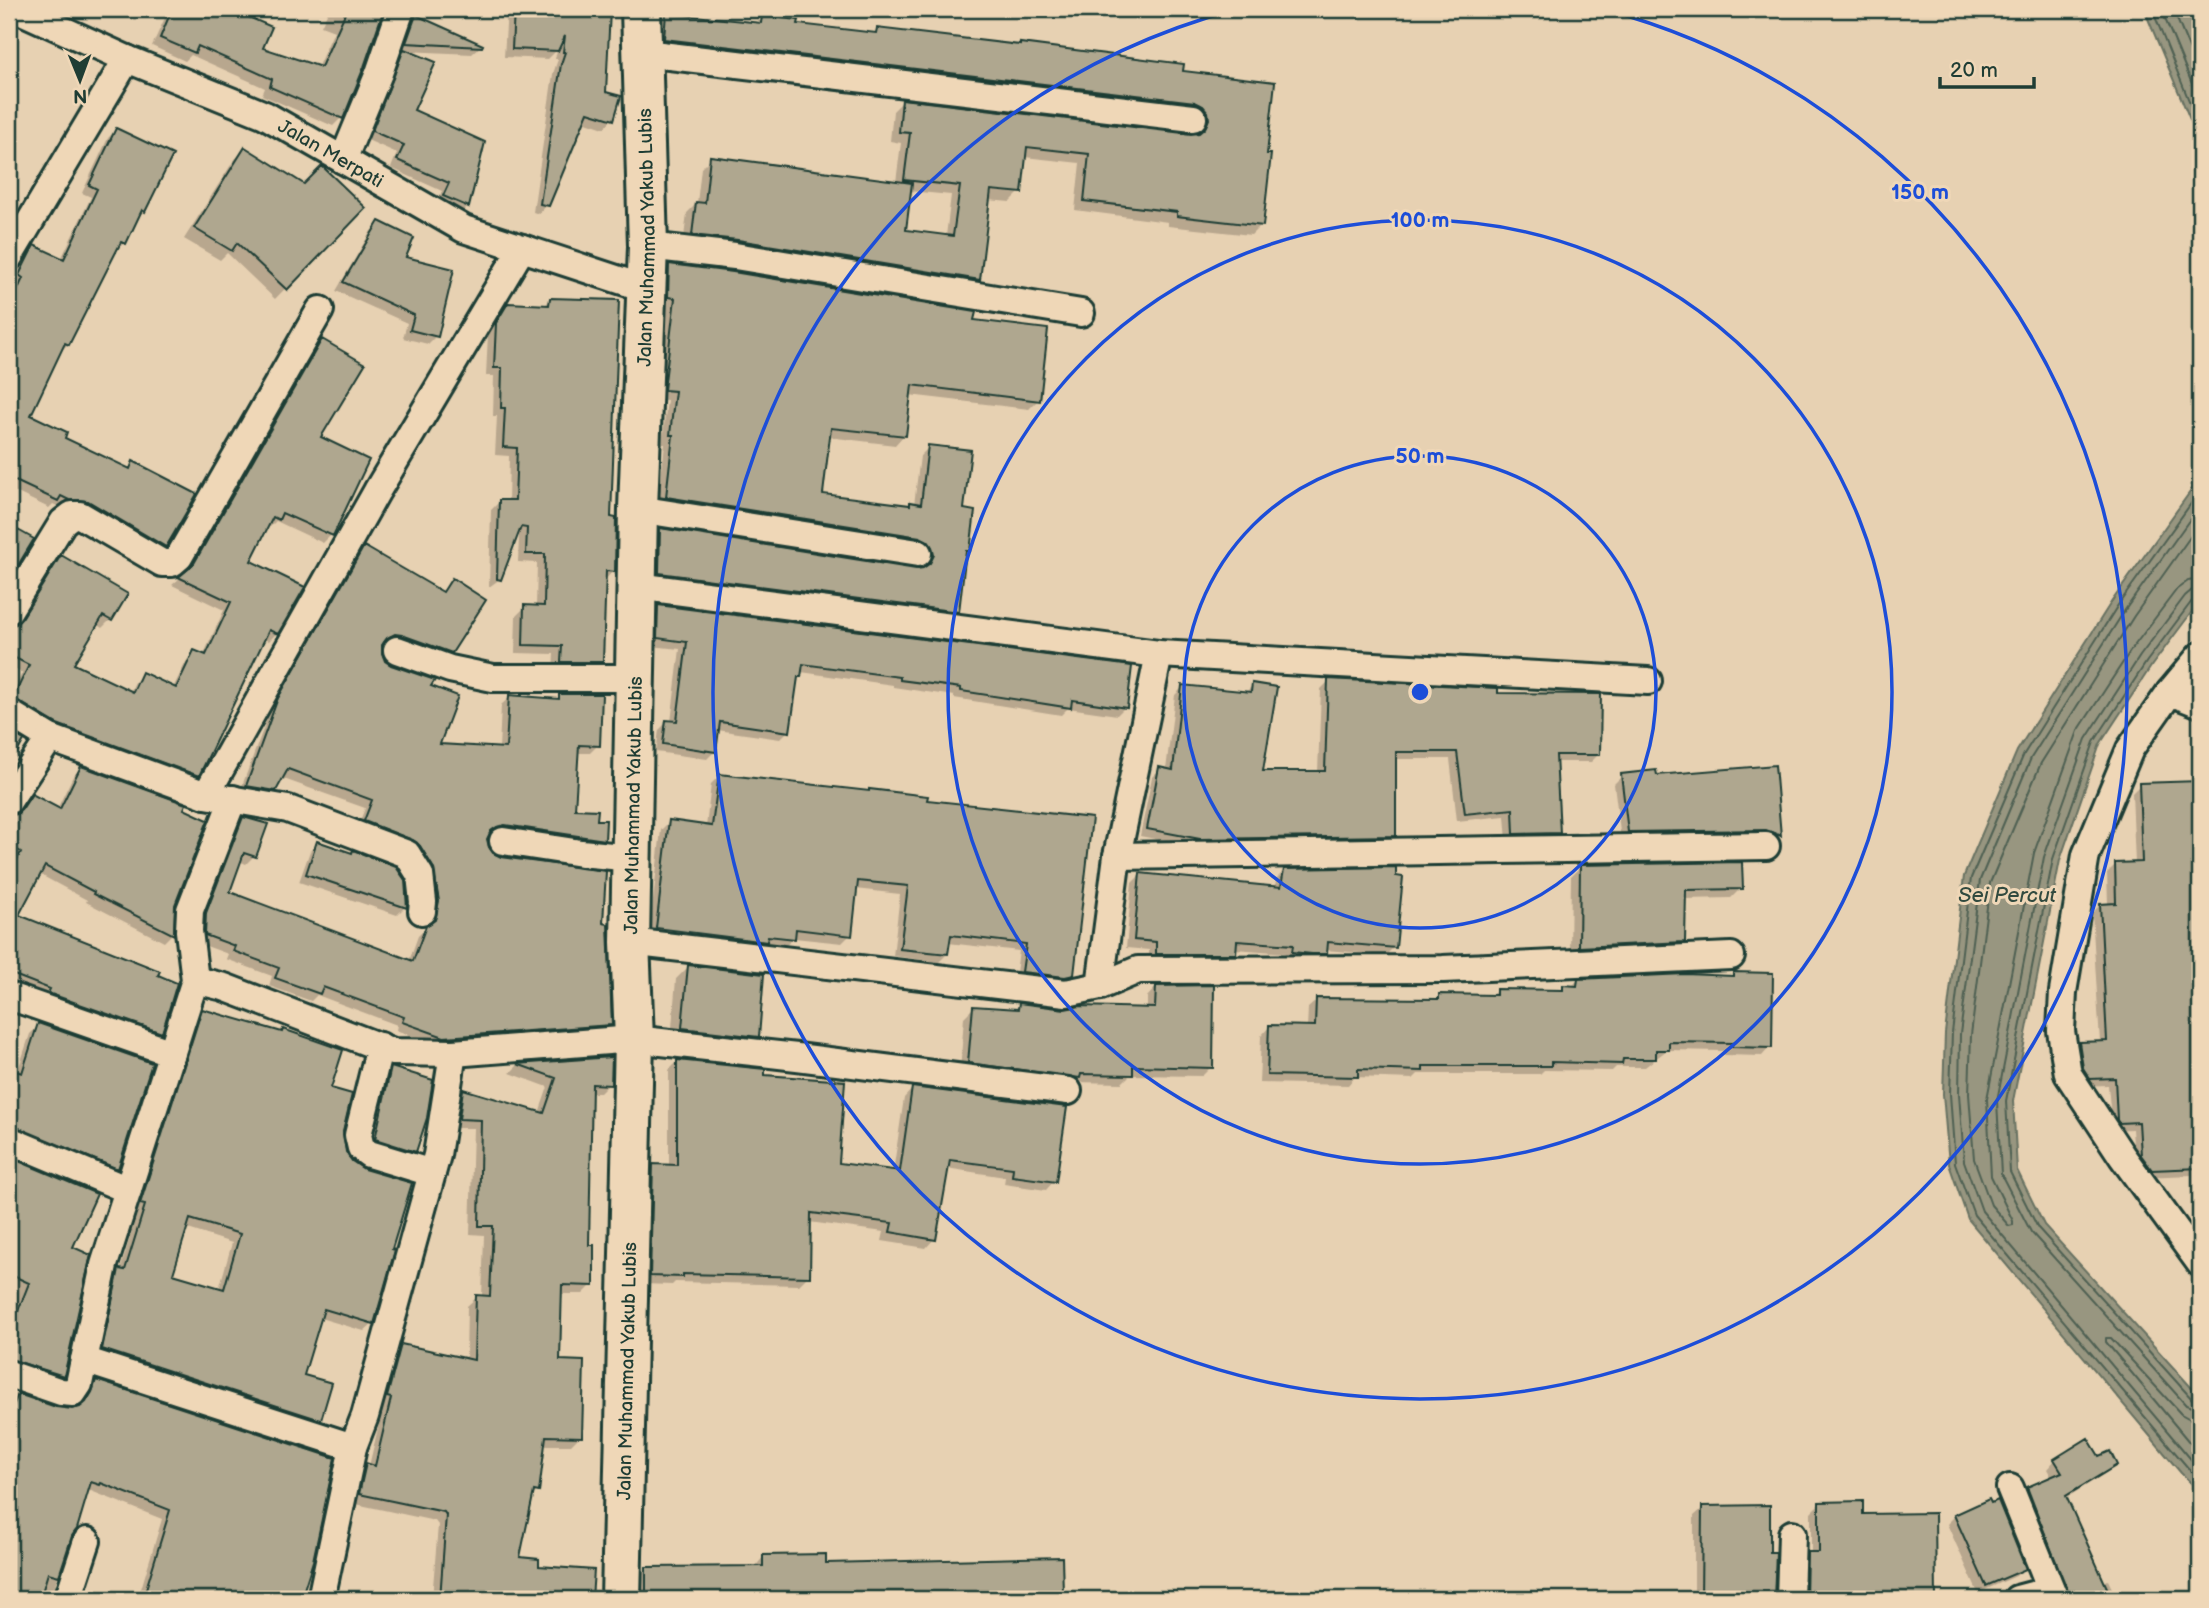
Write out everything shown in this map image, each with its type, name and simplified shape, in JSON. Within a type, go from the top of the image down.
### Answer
[{"type":"main road","name":"Jalan Muhammad Yakub Lubis","points":[[621,1599],[634,1039],[630,942],[638,509],[648,246],[642,9]]},
{"type":"street","name":"Jalan Merpati","points":[[17,9],[127,59],[265,115],[464,229],[647,289]]},
{"type":"street","points":[[344,160],[401,9]]},
{"type":"street","points":[[644,53],[1193,118]]},
{"type":"street","points":[[9,257],[127,59]]},
{"type":"street","points":[[648,246],[735,256],[1081,313]]},
{"type":"street","points":[[206,795],[377,491],[522,248]]},
{"type":"street","points":[[9,610],[63,522],[72,515],[80,515],[162,563],[172,563],[179,557],[320,310]]},
{"type":"street","points":[[638,509],[918,553]]},
{"type":"street","points":[[637,586],[1160,654],[1648,681]]},
{"type":"street","points":[[397,649],[450,669],[494,678],[636,678]]},
{"type":"street","points":[[1100,986],[1117,856],[1160,654]]},
{"type":"street","points":[[2200,656],[2170,692],[2130,749],[2086,855],[2063,992],[2062,1031],[2068,1074],[2122,1156],[2200,1263]]},
{"type":"street","points":[[2170,692],[2200,704]]},
{"type":"street","points":[[9,713],[50,738],[206,795],[288,809],[407,854],[420,875],[422,911]]},
{"type":"street","points":[[9,800],[50,738]]},
{"type":"street","points":[[9,1374],[61,1392],[73,1392],[79,1384],[104,1265],[195,980],[189,931],[190,910],[233,799]]},
{"type":"street","points":[[503,841],[632,858]]},
{"type":"street","points":[[1117,856],[1766,846]]},
{"type":"street","points":[[630,942],[1066,993],[1100,986],[1138,970],[1443,969],[1731,956]]},
{"type":"street","points":[[195,980],[224,987],[393,1052],[453,1053],[634,1039],[1068,1091]]},
{"type":"street","points":[[9,996],[172,1053]]},
{"type":"street","points":[[380,1046],[358,1135],[361,1148],[369,1154],[432,1173]]},
{"type":"street","points":[[321,1599],[353,1447],[365,1416],[432,1173],[453,1053]]},
{"type":"street","points":[[9,1140],[128,1190]]},
{"type":"street","points":[[84,1360],[353,1447]]},
{"type":"street","points":[[2010,1488],[2053,1595],[2017,1599]]},
{"type":"street","points":[[1790,1599],[1792,1534]]},
{"type":"street","points":[[68,1599],[87,1541]]},
{"type":"water","points":[[2144,9],[2200,9],[2200,156],[2192,124]]},
{"type":"water","name":"Sei Percut","points":[[2200,478],[2200,601],[2152,665],[2100,744],[2060,860],[2013,1101],[2017,1170],[2044,1225],[2200,1397],[2200,1492],[2181,1473],[1968,1219],[1949,1164],[1943,1094],[1945,1033],[1964,876],[2017,751],[2112,601]]},
{"type":"building","points":[[172,9],[230,9],[272,27],[263,48],[321,67],[347,9],[384,9],[343,119],[270,87],[272,79],[198,46],[195,53],[160,38]]},
{"type":"building","points":[[514,9],[610,10],[606,92],[621,96],[614,120],[588,112],[549,206],[540,204],[565,52],[565,36],[558,51],[512,49]]},
{"type":"building","points":[[666,13],[761,23],[762,16],[799,20],[798,24],[876,33],[877,28],[1020,43],[1184,64],[1183,71],[1275,82],[1263,226],[1084,201],[1089,154],[1027,147],[1022,193],[991,190],[980,280],[738,240],[692,235],[696,202],[705,203],[710,156],[912,183],[906,230],[953,236],[960,186],[904,180],[910,133],[899,132],[902,99],[1191,134],[1199,133],[1205,128],[1209,119],[1208,112],[1195,102],[664,39]]},
{"type":"building","points":[[416,15],[483,45],[406,43]]},
{"type":"building","points":[[404,49],[436,62],[414,110],[485,142],[469,207],[443,196],[449,183],[397,160],[404,145],[372,131]]},
{"type":"building","points":[[116,128],[173,155],[126,244],[121,242],[69,345],[65,343],[31,415],[67,432],[65,438],[130,469],[133,461],[197,494],[166,547],[88,501],[69,500],[61,496],[58,501],[9,478],[9,309],[23,278],[19,275],[34,245],[64,259],[97,189],[89,185]]},
{"type":"building","points":[[245,147],[304,184],[322,166],[366,208],[287,290],[237,243],[232,251],[194,228]]},
{"type":"building","points":[[379,221],[414,238],[406,257],[454,269],[438,337],[410,330],[414,315],[343,282]]},
{"type":"building","points":[[669,264],[976,312],[974,320],[1048,329],[1040,401],[912,385],[906,436],[831,428],[823,494],[910,505],[910,502],[921,504],[928,445],[971,450],[964,509],[975,511],[970,551],[966,551],[959,612],[659,573],[660,528],[916,569],[930,563],[934,555],[928,541],[920,537],[666,497],[675,391],[664,390],[675,298],[668,297]]},
{"type":"building","points":[[550,298],[619,300],[611,517],[616,518],[615,572],[606,571],[603,662],[561,662],[562,646],[523,645],[524,605],[544,606],[545,554],[526,554],[527,528],[521,527],[501,580],[497,579],[499,500],[515,500],[517,448],[503,447],[505,408],[501,408],[502,368],[494,368],[496,323],[508,303],[549,305]]},
{"type":"building","points":[[322,339],[365,364],[321,437],[369,460],[333,536],[282,513],[279,520],[273,517],[251,561],[305,587],[278,634],[269,630],[199,776],[57,724],[13,698],[29,665],[9,655],[9,626],[22,618],[61,555],[128,594],[112,621],[103,616],[74,664],[133,692],[142,672],[176,688],[194,650],[206,655],[231,602],[178,577],[193,565]]},
{"type":"building","points":[[9,525],[34,539],[9,580]]},
{"type":"building","points":[[364,546],[443,592],[452,578],[486,600],[452,653],[395,634],[387,638],[382,645],[385,661],[435,680],[431,686],[458,696],[440,744],[506,748],[509,695],[559,699],[559,694],[602,694],[600,746],[579,745],[575,809],[598,810],[597,820],[606,820],[605,840],[505,825],[491,831],[487,839],[493,853],[501,857],[606,871],[603,923],[608,924],[612,1025],[444,1037],[402,1022],[404,1017],[323,987],[320,994],[275,978],[279,968],[233,951],[235,946],[205,935],[206,913],[243,817],[268,824],[256,857],[244,853],[230,892],[413,961],[426,926],[435,920],[439,901],[433,867],[413,840],[364,821],[372,800],[288,769],[276,791],[246,786],[278,698]]},
{"type":"building","points":[[658,605],[1132,666],[1127,708],[1072,700],[1071,708],[900,680],[900,677],[803,664],[801,677],[798,677],[790,732],[720,722],[716,752],[663,744],[666,720],[677,721],[687,642],[657,638]]},
{"type":"building","points":[[1328,679],[1498,688],[1498,693],[1601,694],[1600,755],[1556,755],[1560,833],[1514,834],[1513,809],[1465,814],[1457,752],[1396,752],[1396,836],[1200,839],[1147,829],[1159,767],[1173,770],[1182,685],[1251,692],[1252,683],[1277,687],[1263,771],[1325,771]]},
{"type":"building","points":[[9,731],[24,740],[9,767]]},
{"type":"building","points":[[1775,765],[1781,836],[1766,830],[1628,832],[1621,774],[1656,770],[1657,775]]},
{"type":"building","points":[[81,766],[186,804],[184,809],[208,820],[175,905],[174,935],[45,866],[19,915],[160,971],[158,975],[177,983],[162,1033],[48,993],[50,989],[9,973],[9,874],[21,852],[9,845],[9,816],[17,814],[32,794],[60,809]]},
{"type":"building","points":[[719,774],[869,789],[928,796],[927,800],[1092,818],[1074,975],[1065,977],[1022,972],[1026,944],[951,935],[948,954],[900,949],[908,886],[858,881],[852,936],[796,929],[795,939],[768,936],[767,942],[656,928],[669,820],[712,826]]},
{"type":"building","points":[[2200,781],[2200,1168],[2152,1170],[2141,1155],[2139,1122],[2119,1123],[2117,1120],[2115,1078],[2090,1079],[2083,1068],[2079,1042],[2107,1041],[2100,904],[2116,903],[2115,863],[2142,862],[2139,783]]},
{"type":"building","points":[[317,841],[352,853],[353,850],[396,867],[405,880],[407,908],[306,874]]},
{"type":"building","points":[[1742,862],[1743,889],[1686,890],[1685,942],[1579,947],[1580,865]]},
{"type":"building","points":[[1396,867],[1396,876],[1403,877],[1396,948],[1328,942],[1327,954],[1312,954],[1292,952],[1293,945],[1237,941],[1236,954],[1156,954],[1156,942],[1134,940],[1140,873],[1281,887],[1284,869]]},
{"type":"building","points":[[688,965],[764,974],[759,1037],[682,1028]]},
{"type":"building","points":[[1733,972],[1773,973],[1772,1048],[1732,1047],[1732,1043],[1669,1042],[1669,1050],[1656,1050],[1656,1059],[1623,1059],[1622,1064],[1551,1062],[1551,1066],[1423,1066],[1423,1071],[1358,1069],[1358,1077],[1267,1075],[1269,1025],[1315,1026],[1316,998],[1439,999],[1439,994],[1496,995],[1496,989],[1563,990],[1563,985],[1577,986],[1578,979],[1685,974],[1733,976]]},
{"type":"building","points":[[1214,985],[1213,1068],[1133,1066],[1133,1075],[1081,1074],[1080,1078],[968,1063],[973,1006],[1018,1009],[1019,1003],[1065,1009],[1080,1006],[1155,1008],[1156,986]]},
{"type":"building","points":[[202,1009],[282,1032],[283,1029],[343,1050],[331,1088],[352,1094],[343,1132],[346,1152],[352,1161],[364,1169],[412,1183],[392,1249],[395,1250],[374,1324],[324,1309],[304,1375],[332,1383],[321,1420],[102,1349],[119,1269],[125,1270],[145,1205],[140,1204]],"holes":[[[190,1219],[240,1234],[224,1289],[173,1274]]]},
{"type":"building","points":[[38,1023],[152,1063],[118,1169],[9,1125],[9,1069],[22,1073]]},
{"type":"building","points":[[612,1057],[611,1085],[592,1084],[589,1245],[594,1245],[594,1286],[562,1285],[560,1360],[584,1361],[582,1437],[546,1436],[539,1492],[534,1491],[520,1557],[539,1559],[539,1566],[594,1570],[592,1599],[440,1599],[446,1515],[444,1512],[359,1494],[366,1463],[375,1466],[391,1398],[387,1397],[401,1344],[474,1360],[476,1295],[490,1296],[493,1226],[479,1226],[481,1120],[459,1119],[463,1089],[544,1113],[556,1078],[517,1064]]},
{"type":"building","points":[[677,1060],[765,1069],[765,1075],[845,1081],[839,1163],[900,1171],[912,1087],[1067,1107],[1056,1182],[1012,1176],[1013,1168],[950,1160],[936,1240],[890,1232],[892,1223],[811,1213],[810,1277],[683,1274],[683,1277],[650,1276],[653,1164],[677,1165]]},
{"type":"building","points":[[391,1067],[433,1080],[427,1118],[416,1152],[375,1139]]},
{"type":"building","points":[[9,1157],[97,1194],[73,1247],[91,1255],[64,1376],[9,1359],[9,1334],[29,1283],[9,1274]]},
{"type":"building","points":[[96,1380],[335,1458],[313,1561],[301,1599],[143,1599],[170,1510],[101,1483],[91,1482],[59,1576],[48,1573],[40,1599],[9,1599],[9,1417],[18,1394],[56,1407],[72,1409],[86,1402]]},
{"type":"building","points":[[2088,1438],[2099,1456],[2110,1451],[2117,1465],[2066,1496],[2112,1599],[2070,1599],[2027,1487],[2062,1472],[2054,1459]]},
{"type":"building","points":[[1989,1499],[1991,1503],[1998,1500],[2026,1569],[1986,1586],[1954,1515]]},
{"type":"building","points":[[1863,1501],[1863,1514],[1935,1513],[1936,1599],[1806,1599],[1807,1552],[1819,1552],[1819,1502]]},
{"type":"building","points":[[1770,1505],[1770,1552],[1776,1552],[1774,1599],[1701,1599],[1702,1506]]},
{"type":"building","points":[[826,1554],[826,1563],[1062,1557],[1063,1594],[1016,1595],[1016,1599],[646,1599],[646,1567],[763,1566],[763,1555]]}]
